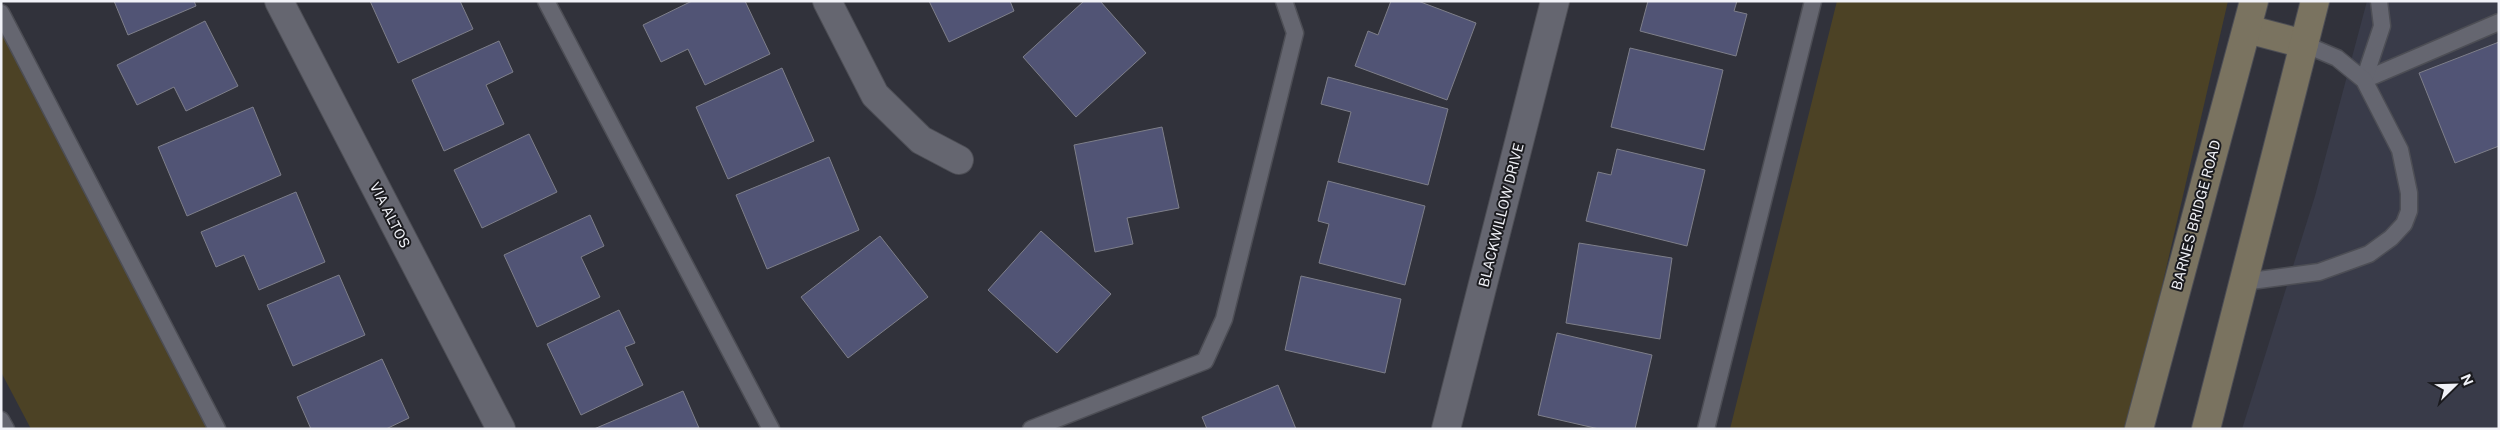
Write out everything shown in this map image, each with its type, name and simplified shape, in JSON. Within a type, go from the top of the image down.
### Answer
[{"type":"main road","name":"BARNES BRIDGE ROAD","points":[[2139,429],[2254,1]]},
{"type":"main road","points":[[2206,429],[2315,1]]},
{"type":"main road","points":[[2247,29],[2304,44]]},
{"type":"street","name":"VIA ALTOS","points":[[278,1],[501,429]]},
{"type":"street","points":[[828,1],[875,96],[921,140],[959,160]]},
{"type":"street","name":"BLACKWILLOW DRIVE","points":[[1446,429],[1555,1]]},
{"type":"lane","points":[[546,1],[771,429]]},
{"type":"lane","points":[[1031,429],[1205,361],[1224,319],[1295,33],[1284,1]]},
{"type":"lane","points":[[1706,429],[1813,1]]},
{"type":"lane","points":[[2364,80],[2382,26],[2379,1]]},
{"type":"lane","points":[[1,13],[217,429]]},
{"type":"lane","points":[[2364,80],[2499,22]]},
{"type":"lane","points":[[2243,282],[2319,272],[2369,254],[2391,238],[2404,224],[2409,211],[2409,193],[2400,150],[2364,80],[2338,58],[2304,44]]},
{"type":"lane","points":[[1,420],[6,429]]},
{"type":"shaded area","points":[[1837,1],[2228,1],[2129,429],[1730,429]]},
{"type":"shaded area","points":[[2367,1],[2499,1],[2499,429],[2242,429],[2315,196]]},
{"type":"shaded area","points":[[1,28],[209,429],[31,429],[1,372]]},
{"type":"building","points":[[114,1],[194,1],[196,6],[128,35]]},
{"type":"building","points":[[370,1],[460,1],[473,29],[398,63]]},
{"type":"building","points":[[692,1],[745,1],[770,54],[705,85],[688,49],[661,62],[643,25]]},
{"type":"building","points":[[929,1],[1010,1],[1014,11],[949,42]]},
{"type":"building","points":[[1084,1],[1100,1],[1146,53],[1076,117],[1023,57]]},
{"type":"building","points":[[1391,1],[1418,1],[1476,23],[1447,100],[1355,66],[1368,31],[1378,35]]},
{"type":"building","points":[[1648,1],[1737,1],[1734,11],[1747,14],[1736,56],[1640,31]]},
{"type":"building","points":[[205,21],[238,86],[186,111],[174,87],[137,105],[117,65]]},
{"type":"building","points":[[499,41],[513,72],[486,85],[504,124],[444,151],[412,80]]},
{"type":"building","points":[[2499,42],[2499,146],[2455,163],[2419,73]]},
{"type":"building","points":[[1630,48],[1723,70],[1704,150],[1611,127]]},
{"type":"building","points":[[782,68],[814,141],[728,179],[696,107]]},
{"type":"building","points":[[1328,77],[1448,109],[1428,185],[1338,162],[1351,112],[1321,104]]},
{"type":"building","points":[[253,107],[281,175],[187,216],[158,147]]},
{"type":"building","points":[[1162,127],[1179,208],[1127,218],[1133,244],[1095,252],[1074,145]]},
{"type":"building","points":[[529,134],[557,192],[482,228],[454,170]]},
{"type":"building","points":[[1617,149],[1705,170],[1687,246],[1586,221],[1598,172],[1611,175]]},
{"type":"building","points":[[829,157],[859,230],[767,269],[736,195]]},
{"type":"building","points":[[1328,181],[1425,206],[1405,285],[1319,263],[1329,224],[1318,221]]},
{"type":"building","points":[[296,192],[325,262],[259,290],[244,255],[216,267],[201,232]]},
{"type":"building","points":[[590,215],[604,246],[581,257],[600,297],[537,327],[504,255]]},
{"type":"building","points":[[1041,231],[1111,294],[1057,353],[988,290]]},
{"type":"building","points":[[880,236],[928,297],[848,358],[801,297]]},
{"type":"building","points":[[1579,243],[1672,258],[1660,339],[1566,323]]},
{"type":"building","points":[[339,275],[365,335],[293,366],[267,305]]},
{"type":"building","points":[[1301,276],[1401,299],[1385,373],[1285,350]]},
{"type":"building","points":[[619,310],[635,343],[625,347],[643,385],[581,415],[547,344]]},
{"type":"building","points":[[1557,333],[1652,355],[1635,429],[1599,429],[1538,415]]},
{"type":"building","points":[[382,359],[409,418],[386,429],[311,429],[297,397]]},
{"type":"building","points":[[1278,385],[1296,429],[1207,429],[1202,417]]},
{"type":"building","points":[[683,391],[699,428],[594,429]]}]
